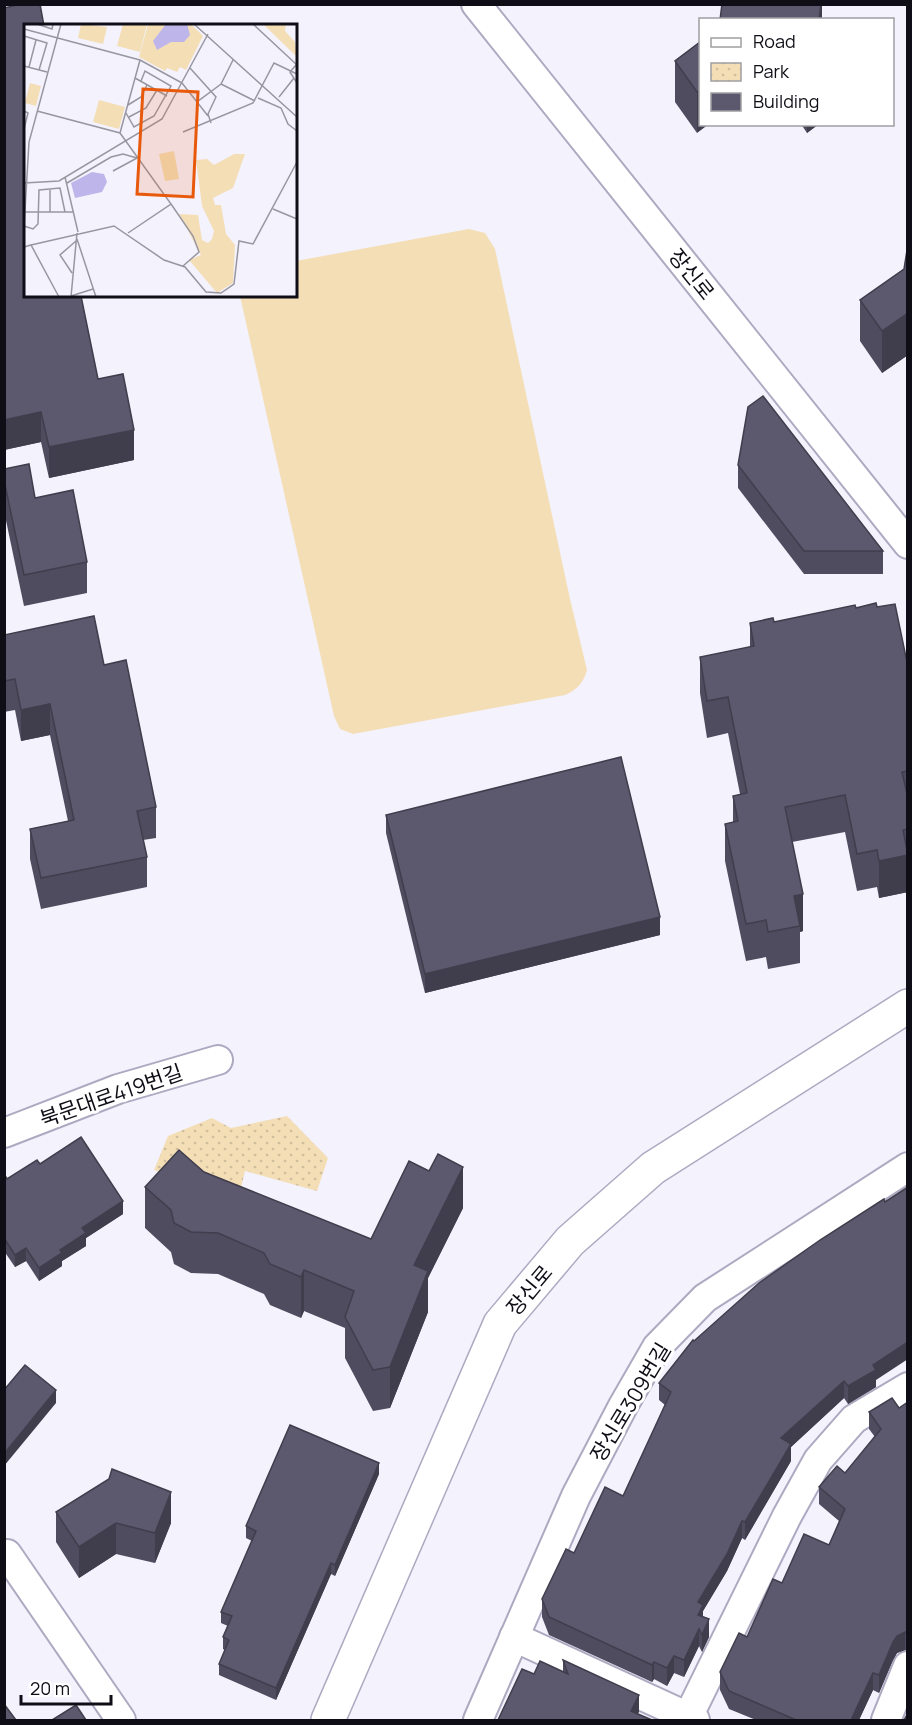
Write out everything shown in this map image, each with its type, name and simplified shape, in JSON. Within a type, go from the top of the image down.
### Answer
[{"type":"main road","name":"장신로","points":[[328,1720],[342,1705],[500,1324],[570,1241],[653,1168],[908,1006]]},
{"type":"street","name":"장신로","points":[[476,4],[908,543]]},
{"type":"street","name":"북문대로419번길","points":[[4,1132],[117,1089],[218,1060]]},
{"type":"street","name":"장신로309번길","points":[[478,1720],[576,1496],[657,1347],[705,1298],[908,1167]]},
{"type":"street","points":[[514,1637],[691,1719],[787,1516],[818,1461],[854,1419],[908,1387]]},
{"type":"street","points":[[5,1554],[121,1720]]},
{"type":"street","points":[[886,1720],[908,1666]]},
{"type":"green space","points":[[469,229],[485,233],[495,249],[587,670],[584,678],[573,691],[565,695],[353,734],[340,729],[334,716],[240,297],[297,297],[297,261]]},
{"type":"green space","points":[[287,1116],[328,1158],[317,1191],[245,1171],[237,1205],[154,1170],[168,1136],[212,1118],[231,1128]]},
{"type":"building","points":[[21,4],[40,4],[44,24],[24,24],[24,297],[81,297],[98,379],[123,374],[134,430],[49,447],[41,412],[4,420],[4,8]]},
{"type":"building","points":[[722,4],[821,4],[819,18],[720,18]]},
{"type":"building","points":[[699,43],[699,91],[697,92],[675,61]]},
{"type":"building","points":[[908,244],[908,313],[882,331],[860,300],[904,269]]},
{"type":"building","points":[[763,396],[883,551],[804,551],[738,465],[748,407]]},
{"type":"building","points":[[29,464],[35,498],[73,490],[87,562],[24,575],[4,480],[4,469]]},
{"type":"building","points":[[876,603],[877,607],[895,604],[908,667],[908,771],[902,772],[908,798],[908,829],[903,830],[908,855],[879,861],[877,850],[857,854],[845,795],[785,807],[803,894],[794,896],[800,926],[768,932],[766,920],[746,924],[725,824],[738,821],[733,796],[747,793],[728,697],[707,701],[700,657],[754,646],[750,623],[773,618],[774,622],[855,605],[856,608]]},
{"type":"building","points":[[94,616],[104,665],[126,660],[156,807],[137,811],[147,857],[41,878],[30,829],[74,820],[50,704],[21,710],[15,679],[4,681],[4,635]]},
{"type":"building","points":[[621,757],[660,917],[425,974],[386,815]]},
{"type":"building","points":[[81,1137],[123,1201],[82,1228],[86,1233],[60,1250],[62,1253],[39,1268],[26,1248],[15,1255],[4,1238],[4,1177],[7,1179],[37,1160],[40,1164]]},
{"type":"building","points":[[179,1150],[204,1172],[371,1239],[409,1161],[429,1171],[438,1154],[463,1167],[414,1265],[428,1271],[390,1367],[373,1370],[345,1317],[354,1291],[304,1270],[301,1277],[270,1264],[264,1253],[218,1233],[191,1232],[174,1223],[171,1210],[145,1187]]},
{"type":"building","points":[[908,1187],[908,1342],[873,1365],[876,1370],[848,1386],[844,1381],[781,1438],[791,1444],[745,1522],[742,1521],[727,1554],[698,1602],[703,1605],[698,1615],[709,1619],[702,1635],[699,1629],[684,1660],[674,1656],[667,1668],[654,1662],[652,1665],[549,1617],[542,1599],[566,1549],[574,1553],[605,1487],[623,1496],[671,1392],[659,1383],[693,1340],[759,1283],[820,1240],[884,1199],[885,1202]]},
{"type":"building","points":[[25,1365],[56,1390],[4,1454],[4,1390]]},
{"type":"building","points":[[892,1398],[899,1408],[908,1402],[908,1633],[897,1636],[893,1642],[879,1675],[873,1673],[851,1720],[796,1720],[729,1691],[720,1672],[739,1633],[747,1637],[773,1579],[782,1583],[804,1534],[829,1545],[845,1509],[819,1487],[837,1466],[845,1473],[881,1429],[869,1412]]},
{"type":"building","points":[[290,1425],[379,1463],[335,1565],[331,1563],[276,1688],[219,1664],[229,1640],[223,1637],[232,1616],[221,1612],[256,1531],[246,1526]]},
{"type":"building","points":[[112,1469],[171,1492],[155,1533],[116,1523],[79,1547],[56,1512],[109,1479]]},
{"type":"building","points":[[563,1660],[639,1695],[631,1711],[652,1720],[498,1720],[522,1669],[534,1674],[540,1661],[568,1674]]},
{"type":"building","points":[[4,1704],[16,1720],[4,1720]]},
{"type":"building","points":[[76,1705],[86,1720],[52,1720]]}]
